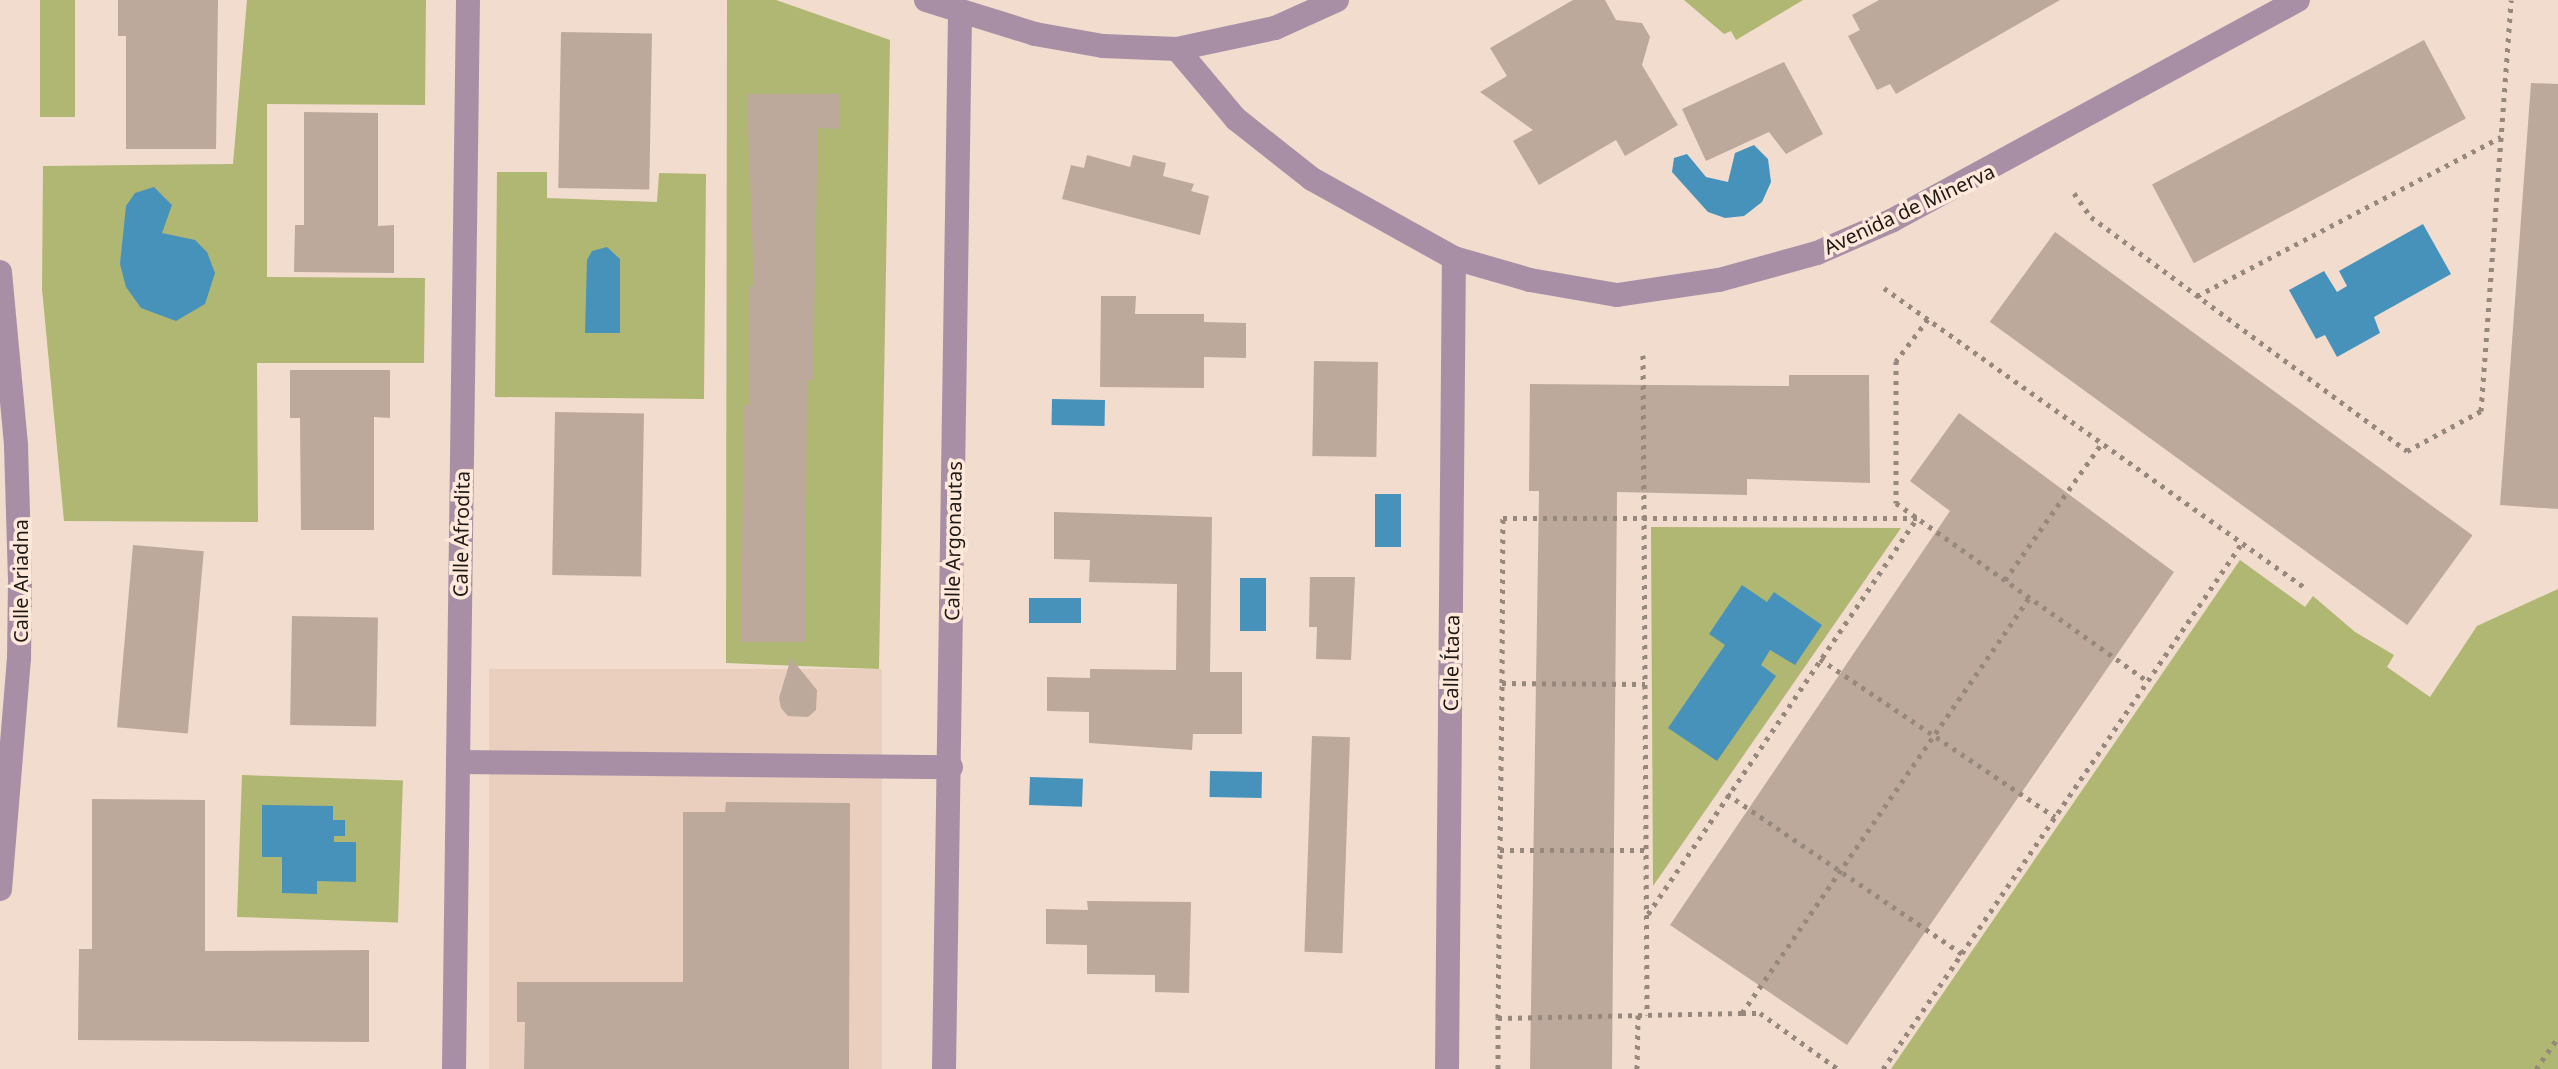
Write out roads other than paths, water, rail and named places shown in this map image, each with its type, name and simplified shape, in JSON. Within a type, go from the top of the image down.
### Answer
[{"type":"street","name":"Calle Afrodita","points":[[454,1069],[468,0]]},
{"type":"street","points":[[926,0],[960,12],[1103,46],[1177,49],[1275,28],[1337,0]]},
{"type":"street","name":"Avenida de Minerva","points":[[1177,49],[1236,119],[1277,154],[1454,258],[1530,280],[1617,295],[1719,280],[1817,253],[1957,190],[2298,0]]},
{"type":"street","name":"Calle Argonautas","points":[[944,1069],[951,767],[960,12]]},
{"type":"street","name":"Calle Ítaca","points":[[1447,1069],[1454,258]]},
{"type":"street","name":"Calle Ariadna","points":[[0,272],[2,347],[20,520],[10,657],[0,889]]},
{"type":"street","points":[[458,762],[951,767]]},
{"type":"water","points":[[1754,145],[1768,159],[1771,182],[1762,202],[1744,216],[1725,218],[1708,212],[1672,172],[1674,158],[1687,154],[1706,177],[1728,182],[1735,153]]},
{"type":"water","points":[[154,187],[172,205],[162,233],[195,240],[207,252],[215,273],[205,304],[176,321],[141,308],[126,287],[120,264],[126,206],[135,193]]},
{"type":"water","points":[[2423,224],[2451,274],[2374,317],[2380,333],[2337,357],[2325,335],[2316,339],[2289,290],[2324,271],[2337,292],[2347,286],[2339,271]]},
{"type":"water","points":[[607,247],[620,259],[620,333],[585,333],[587,260],[592,251]]},
{"type":"water","points":[[1052,399],[1105,400],[1105,426],[1052,425]]},
{"type":"water","points":[[1375,494],[1401,494],[1401,547],[1375,547]]},
{"type":"water","points":[[1240,578],[1266,578],[1266,631],[1240,631]]},
{"type":"water","points":[[1742,585],[1767,602],[1774,592],[1822,625],[1795,665],[1770,650],[1761,665],[1776,676],[1717,761],[1668,728],[1725,645],[1709,634]]},
{"type":"water","points":[[1029,598],[1081,598],[1081,623],[1029,623]]},
{"type":"water","points":[[1210,771],[1262,772],[1262,798],[1210,797]]},
{"type":"water","points":[[1030,777],[1083,779],[1082,807],[1029,805]]},
{"type":"water","points":[[262,805],[333,806],[333,820],[345,820],[345,836],[334,836],[334,842],[356,842],[356,882],[317,881],[317,894],[282,893],[282,857],[262,857]]}]
